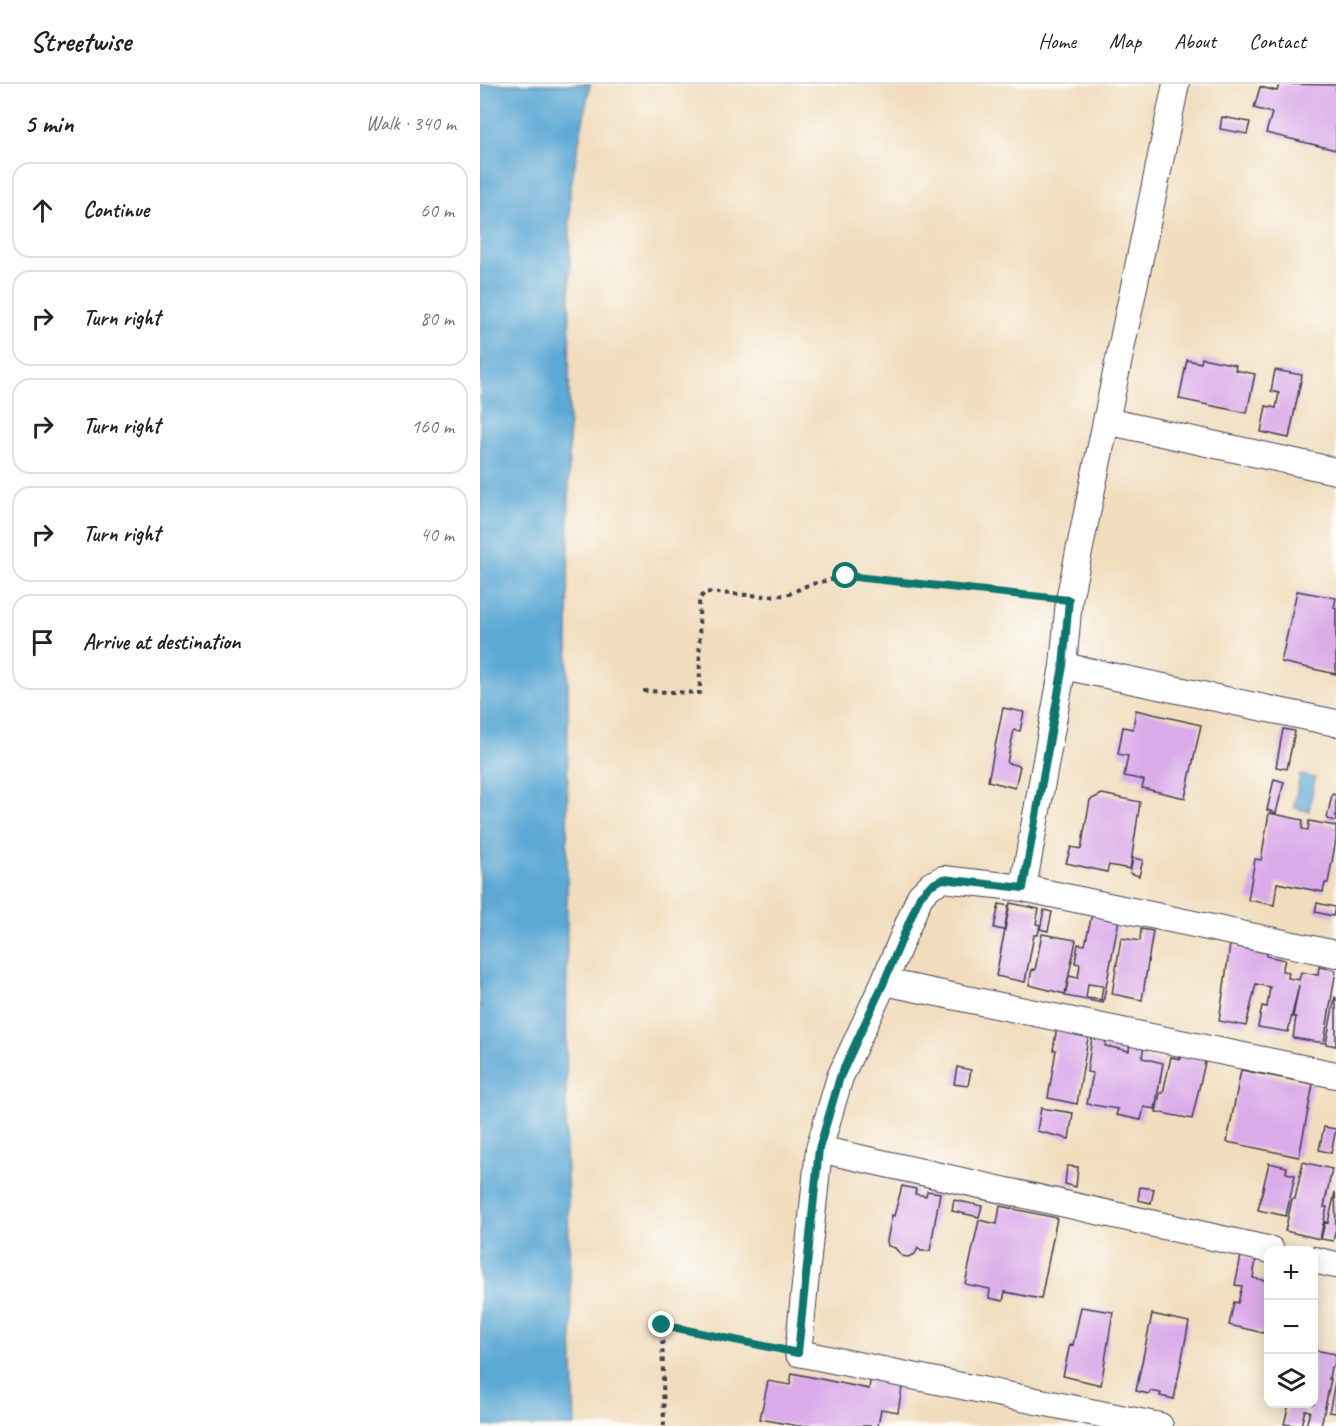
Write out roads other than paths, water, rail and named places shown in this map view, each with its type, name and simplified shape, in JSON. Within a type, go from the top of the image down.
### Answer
[{"type":"street","points":[[1023,888],[1063,666],[1069,600],[1176,84]]},
{"type":"street","points":[[1106,421],[1336,471]]},
{"type":"street","points":[[1063,666],[1336,723]]},
{"type":"street","points":[[1160,1426],[798,1353],[819,1149],[840,1077],[884,982],[920,896],[931,885],[943,879],[1023,888],[1336,954]]},
{"type":"street","points":[[884,982],[1336,1075]]},
{"type":"street","points":[[819,1149],[1264,1249]]},
{"type":"street","points":[[1318,1261],[1336,1265]]},
{"type":"water","points":[[480,84],[590,84],[570,190],[566,1145],[575,1426],[480,1426]]},
{"type":"water","points":[[1300,775],[1315,778],[1309,811],[1294,808]]}]
